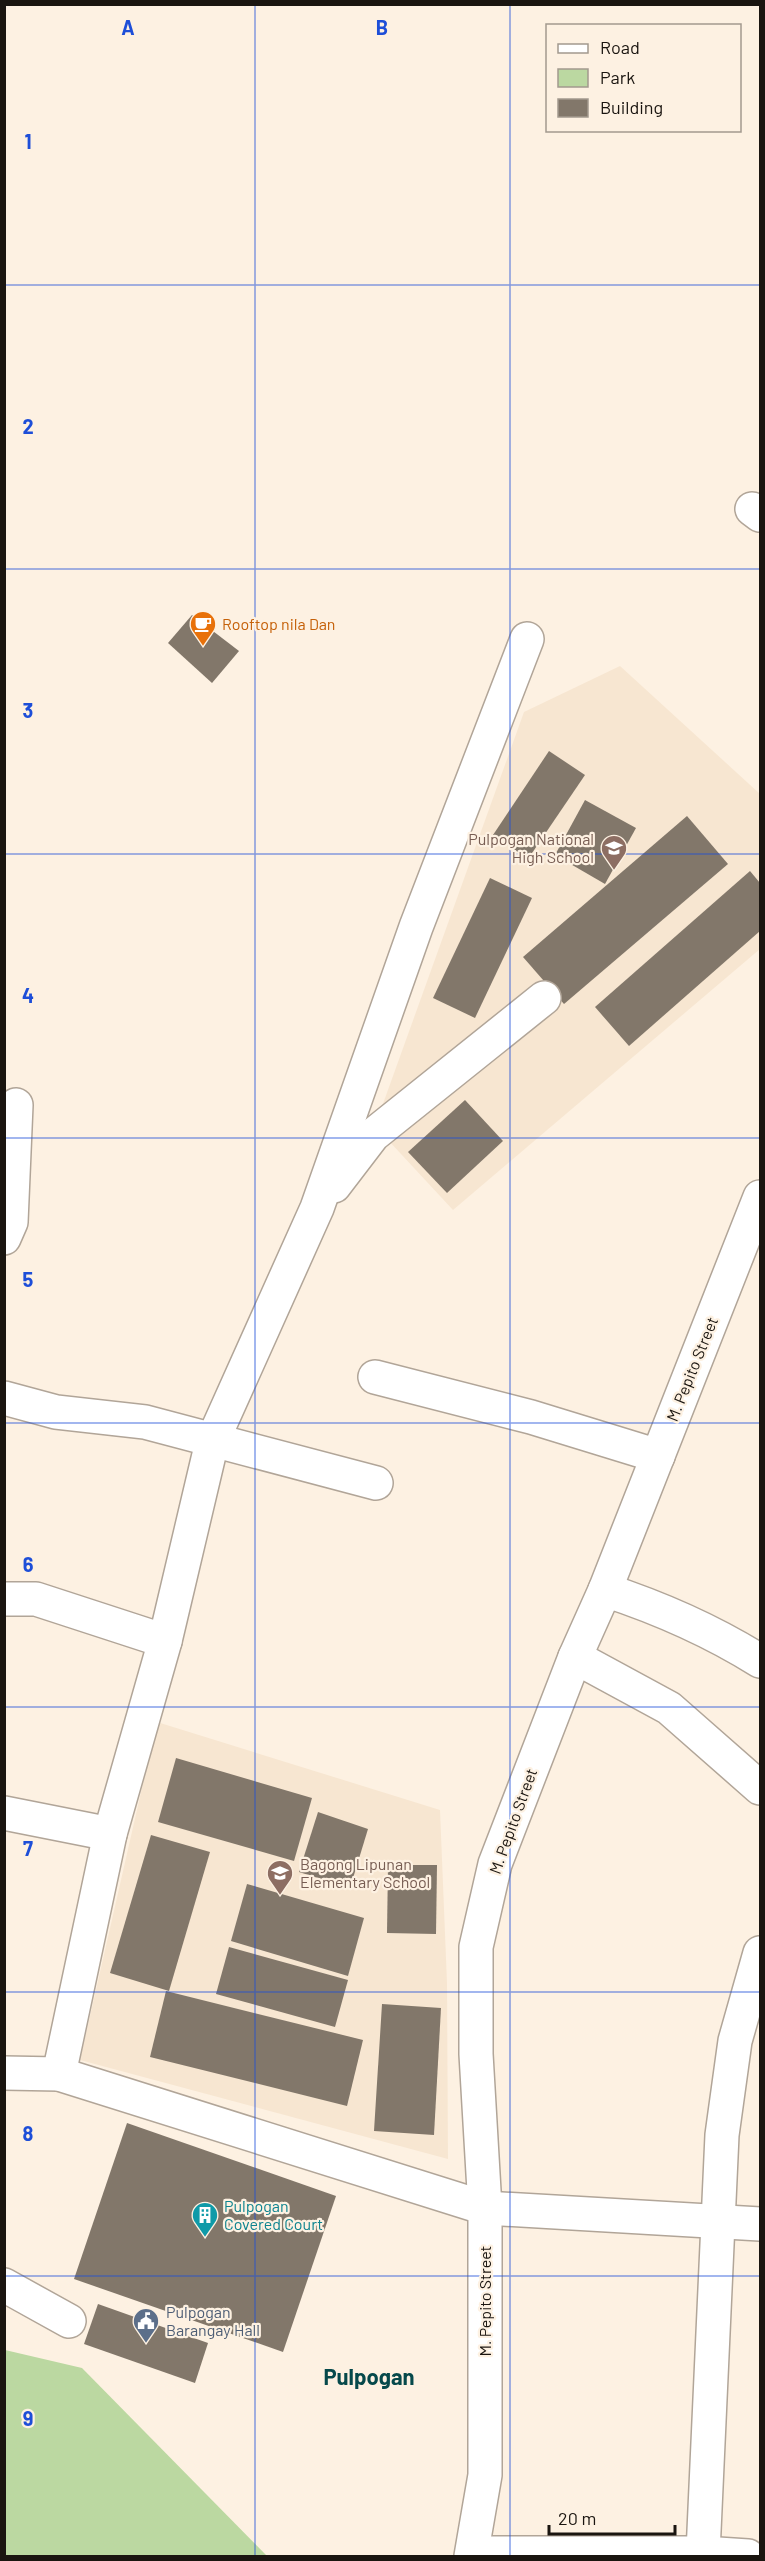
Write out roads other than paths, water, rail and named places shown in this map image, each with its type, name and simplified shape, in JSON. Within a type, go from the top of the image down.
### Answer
[{"type":"street","points":[[59,2074],[110,1834],[165,1641],[212,1442],[317,1208],[416,927],[527,639]]},
{"type":"street","points":[[317,1208],[373,1135],[544,998]]},
{"type":"street","points":[[4,1238],[11,1222],[16,1105]]},
{"type":"street","name":"M. Pepito Street","points":[[472,2554],[485,2475],[485,2208],[476,2054],[476,1947],[495,1864],[575,1657],[605,1590],[760,1197]]},
{"type":"street","points":[[375,1377],[531,1417],[658,1456]]},
{"type":"street","points":[[4,1398],[56,1412],[146,1422],[212,1442],[376,1484]]},
{"type":"street","points":[[605,1590],[653,1606],[734,1645],[760,1661]]},
{"type":"street","points":[[4,1599],[36,1599],[165,1641]]},
{"type":"street","points":[[575,1657],[669,1708],[760,1788]]},
{"type":"street","points":[[4,1813],[110,1834]]},
{"type":"street","points":[[703,2553],[722,2135],[735,2041],[760,1953]]},
{"type":"street","points":[[4,2073],[59,2074],[485,2208],[719,2224],[760,2224]]},
{"type":"street","points":[[4,2285],[69,2321]]},
{"type":"street","points":[[472,2554],[703,2553],[748,2556]]},
{"type":"place","name":"Rooftop nila Dan","points":[[203,647]]},
{"type":"place","name":"Pulpogan National High School","points":[[614,871]]},
{"type":"place","name":"Bagong Lipunan Elementary School","points":[[280,1896]]},
{"type":"place","name":"Pulpogan Covered Court","points":[[205,2238]]},
{"type":"place","name":"Pulpogan Barangay Hall","points":[[146,2344]]},
{"type":"district","name":"Pulpogan","points":[[369,2377]]}]
